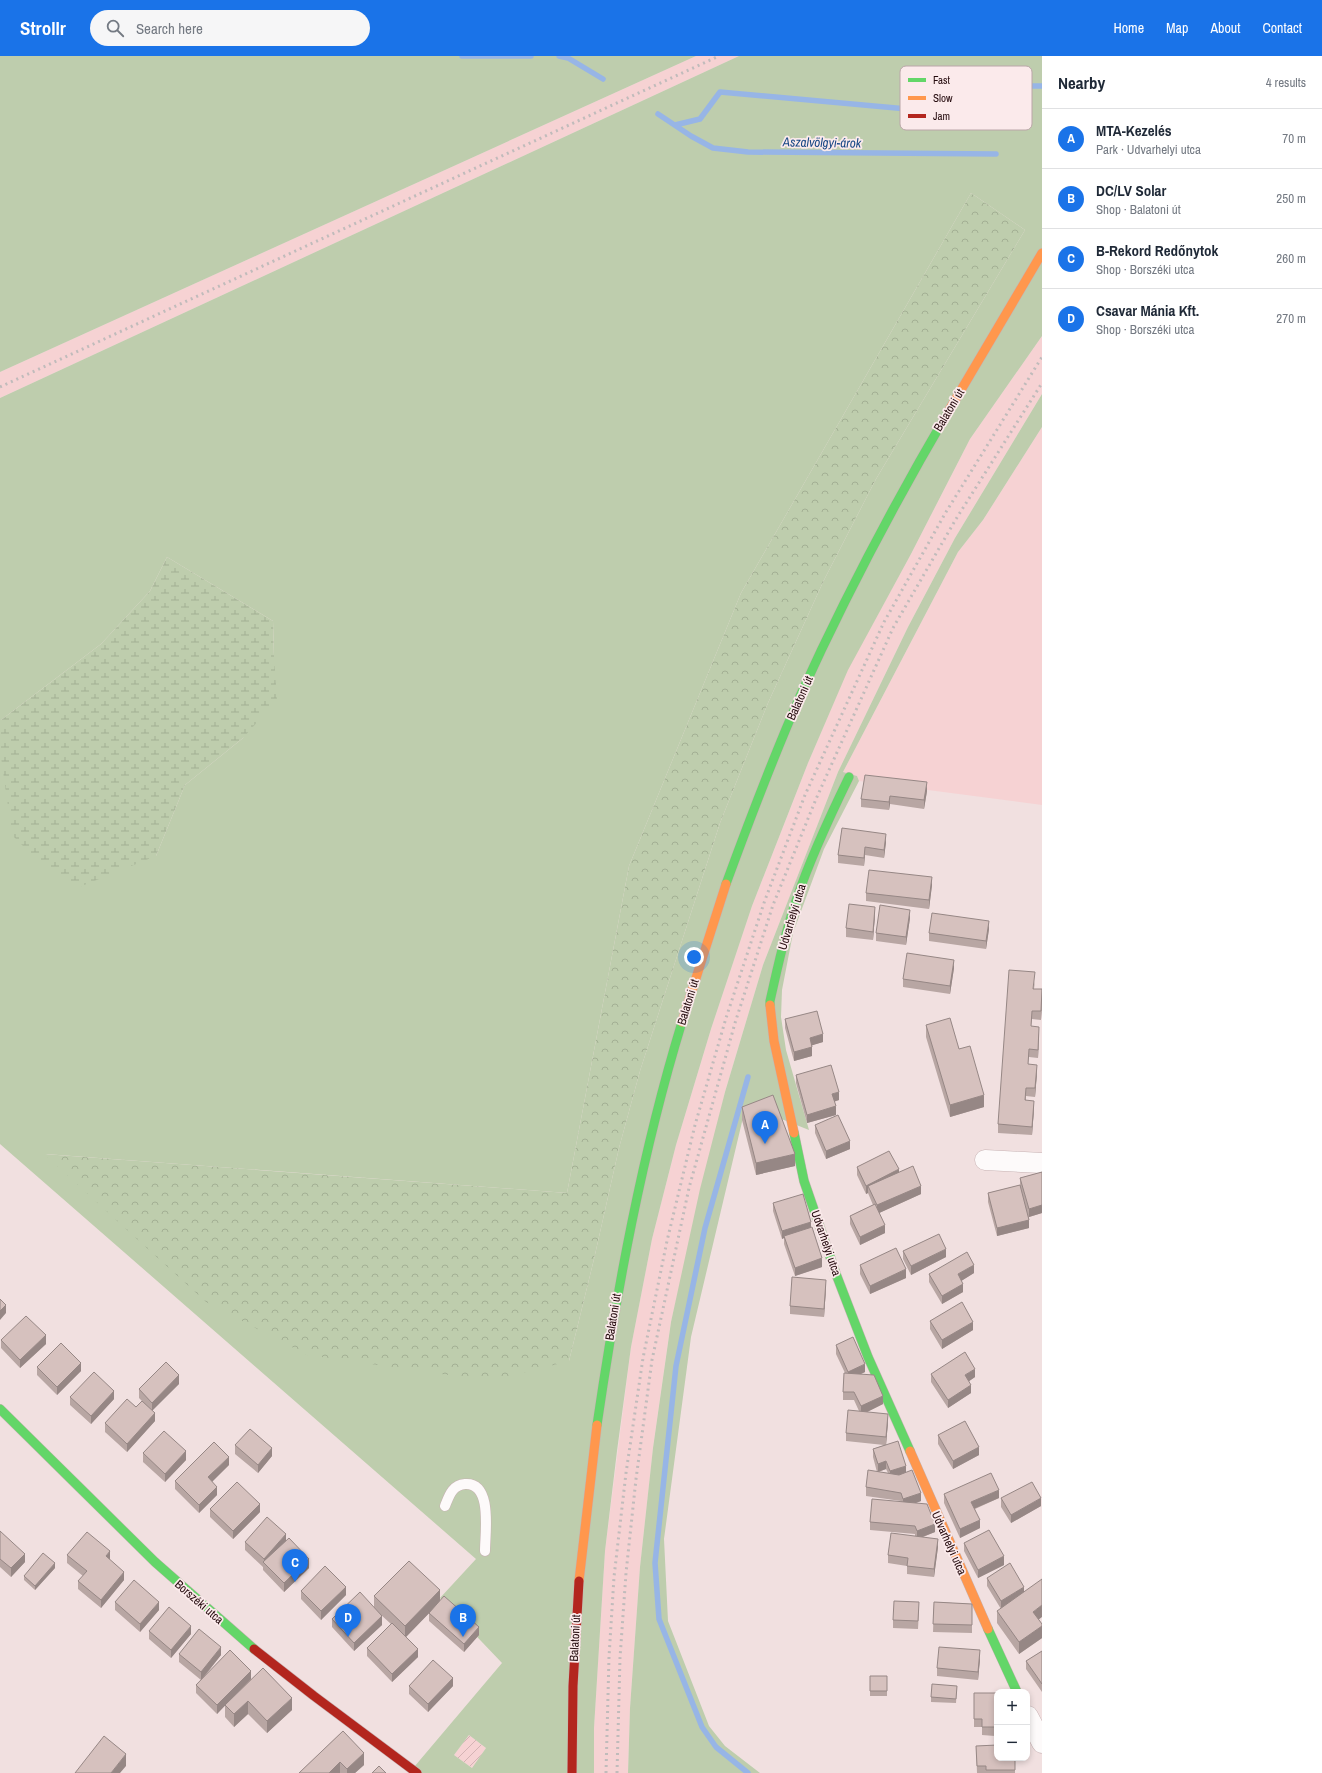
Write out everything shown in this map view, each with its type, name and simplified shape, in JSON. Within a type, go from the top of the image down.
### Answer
[{"type":"main road","name":"Balatoni út","points":[[572,1773],[572,1691],[577,1609],[592,1460],[604,1373],[618,1288],[634,1208],[665,1081],[689,996],[714,916],[740,846],[782,738],[808,680],[877,538],[936,432],[1042,255]]},
{"type":"main road","name":"Udvarhelyi utca","points":[[849,777],[826,827],[797,897],[786,932],[770,1001],[774,1041],[804,1181],[836,1274],[871,1364],[1016,1689]]},
{"type":"main road","name":"Borszéki utca","points":[[0,1409],[117,1528],[253,1649],[417,1773]]},
{"type":"street","points":[[985,1160],[1042,1163]]},
{"type":"street","points":[[1030,1716],[1042,1731]]},
{"type":"street","points":[[1030,1718],[1042,1743]]},
{"type":"lane","points":[[445,1506],[449,1494],[454,1487],[465,1484],[478,1487],[482,1493],[485,1505],[485,1551]]},
{"type":"shaded area","points":[[696,56],[739,56],[0,398],[0,372]]},
{"type":"shaded area","points":[[1042,336],[1042,394],[955,538],[908,627],[838,772],[763,965],[725,1092],[671,1322],[653,1448],[640,1567],[630,1708],[628,1773],[594,1773],[594,1728],[605,1551],[631,1347],[652,1239],[676,1145],[711,1029],[752,906],[808,763],[848,669],[911,554],[970,439]]},
{"type":"shaded area","points":[[1042,427],[1042,805],[859,781],[857,776],[843,772],[958,552],[983,520]]},
{"type":"shaded area","points":[[469,1735],[486,1748],[472,1768],[454,1755]]},
{"type":"green space","points":[[0,56],[696,56],[0,372]]},
{"type":"green space","points":[[739,56],[1042,56],[1042,336],[970,439],[911,554],[848,670],[808,763],[752,906],[711,1029],[676,1145],[652,1239],[631,1347],[617,1451],[605,1551],[594,1728],[594,1773],[409,1773],[502,1663],[440,1598],[476,1559],[0,1144],[0,398]],"holes":[[[971,193],[1025,230],[876,479],[824,580],[768,703],[720,823],[640,1071],[619,1148],[569,1361],[45,1154],[567,1193],[629,866],[741,593]],[[167,557],[273,621],[274,657],[243,738],[185,785],[156,856],[1,720],[101,644],[150,591]],[[469,1735],[486,1748],[472,1768],[454,1755]]]},
{"type":"green space","points":[[971,193],[1025,230],[876,479],[824,580],[768,703],[720,823],[640,1071],[619,1148],[569,1361],[491,1381],[307,1355],[206,1302],[44,1154],[567,1193],[629,866],[741,593]]},
{"type":"green space","points":[[1042,394],[1042,427],[983,520],[958,552],[843,772],[857,776],[859,781],[824,849],[793,933],[782,990],[781,1017],[786,1050],[809,1130],[746,1105],[691,1337],[664,1539],[668,1621],[709,1726],[725,1746],[760,1773],[628,1773],[630,1708],[640,1567],[653,1448],[671,1322],[700,1189],[725,1092],[763,965],[838,772],[908,627],[955,538]]},
{"type":"green space","points":[[167,557],[273,621],[277,700],[243,738],[185,785],[156,856],[77,888],[40,863],[12,835],[0,750],[1,720],[101,644],[150,591]]},
{"type":"building","points":[[865,775],[927,782],[924,800],[890,796],[889,802],[861,799]]},
{"type":"building","points":[[842,828],[886,834],[884,850],[865,847],[864,858],[838,855]]},
{"type":"building","points":[[869,870],[932,877],[929,900],[866,893]]},
{"type":"building","points":[[849,904],[875,907],[873,932],[846,928]]},
{"type":"building","points":[[880,905],[910,910],[906,937],[876,933]]},
{"type":"building","points":[[932,913],[989,921],[986,941],[929,933]]},
{"type":"building","points":[[907,953],[954,960],[950,986],[903,979]]},
{"type":"building","points":[[1009,970],[1035,972],[1033,989],[1042,989],[1041,1011],[1032,1011],[1031,1026],[1039,1027],[1038,1050],[1029,1049],[1028,1064],[1037,1065],[1035,1088],[1026,1088],[1025,1100],[1034,1101],[1032,1127],[998,1124]]},
{"type":"building","points":[[817,1011],[823,1034],[810,1038],[812,1047],[794,1052],[785,1019]]},
{"type":"building","points":[[950,1018],[959,1049],[970,1046],[984,1095],[950,1105],[926,1025]]},
{"type":"building","points":[[831,1065],[839,1092],[832,1094],[836,1106],[807,1115],[796,1075]]},
{"type":"building","points":[[773,1095],[795,1154],[756,1163],[742,1107]]},
{"type":"building","points":[[838,1115],[850,1141],[826,1151],[815,1125]]},
{"type":"building","points":[[889,1151],[899,1169],[866,1186],[857,1167]]},
{"type":"building","points":[[913,1166],[921,1186],[877,1205],[868,1186]]},
{"type":"building","points":[[1042,1172],[1042,1205],[1029,1209],[1020,1178]]},
{"type":"building","points":[[1020,1185],[1029,1220],[997,1228],[988,1193]]},
{"type":"building","points":[[803,1194],[811,1222],[782,1231],[773,1203]]},
{"type":"building","points":[[875,1204],[885,1225],[860,1237],[850,1216]]},
{"type":"building","points":[[812,1227],[822,1258],[795,1268],[784,1236]]},
{"type":"building","points":[[939,1234],[946,1249],[911,1266],[903,1251]]},
{"type":"building","points":[[896,1248],[906,1269],[870,1286],[860,1265]]},
{"type":"building","points":[[967,1252],[974,1265],[958,1274],[963,1284],[942,1296],[929,1274]]},
{"type":"building","points":[[792,1277],[826,1280],[824,1309],[790,1306]]},
{"type":"building","points":[[0,1299],[6,1305],[0,1311]]},
{"type":"building","points":[[962,1302],[973,1322],[942,1340],[930,1321]]},
{"type":"building","points":[[26,1316],[46,1335],[20,1360],[1,1340]]},
{"type":"building","points":[[853,1337],[865,1364],[848,1372],[836,1345]]},
{"type":"building","points":[[61,1343],[81,1363],[57,1387],[37,1367]]},
{"type":"building","points":[[965,1352],[975,1369],[965,1375],[971,1385],[948,1400],[931,1374]]},
{"type":"building","points":[[166,1362],[179,1375],[152,1403],[139,1389]]},
{"type":"building","points":[[94,1372],[114,1391],[91,1416],[70,1397]]},
{"type":"building","points":[[844,1373],[874,1375],[883,1396],[861,1406],[854,1392],[843,1392]]},
{"type":"building","points":[[127,1399],[136,1407],[142,1401],[155,1413],[127,1444],[105,1423]]},
{"type":"building","points":[[848,1410],[888,1414],[886,1437],[846,1433]]},
{"type":"building","points":[[965,1421],[979,1447],[953,1461],[938,1435]]},
{"type":"building","points":[[250,1429],[272,1448],[258,1465],[235,1445]]},
{"type":"building","points":[[164,1431],[186,1451],[165,1474],[143,1453]]},
{"type":"building","points":[[898,1441],[906,1466],[890,1471],[886,1461],[878,1464],[873,1449]]},
{"type":"building","points":[[214,1442],[229,1457],[208,1477],[217,1487],[199,1505],[175,1481]]},
{"type":"building","points":[[868,1470],[899,1475],[912,1470],[921,1493],[903,1499],[901,1493],[866,1487]]},
{"type":"building","points":[[991,1473],[999,1490],[971,1502],[980,1520],[960,1529],[944,1494]]},
{"type":"building","points":[[237,1482],[260,1504],[233,1531],[210,1509]]},
{"type":"building","points":[[1032,1482],[1041,1498],[1011,1515],[1001,1498]]},
{"type":"building","points":[[872,1499],[927,1504],[935,1524],[917,1531],[915,1526],[870,1522]]},
{"type":"building","points":[[267,1517],[286,1534],[264,1559],[245,1542]]},
{"type":"building","points":[[989,1530],[1004,1556],[978,1570],[964,1543]]},
{"type":"building","points":[[0,1531],[25,1554],[11,1568],[0,1559]]},
{"type":"building","points":[[87,1532],[110,1551],[106,1556],[124,1572],[101,1600],[78,1581],[87,1571],[67,1555]]},
{"type":"building","points":[[891,1533],[938,1539],[934,1569],[907,1566],[908,1558],[888,1555]]},
{"type":"building","points":[[289,1538],[309,1559],[284,1583],[263,1562]]},
{"type":"building","points":[[43,1553],[55,1563],[35,1586],[24,1576]]},
{"type":"building","points":[[409,1561],[440,1590],[405,1626],[374,1596]]},
{"type":"building","points":[[1010,1563],[1024,1587],[1001,1601],[987,1578]]},
{"type":"building","points":[[325,1566],[346,1587],[321,1611],[301,1591]]},
{"type":"building","points":[[1042,1579],[1042,1605],[1033,1612],[1042,1626],[1019,1642],[997,1611]]},
{"type":"building","points":[[134,1580],[159,1602],[140,1624],[115,1602]]},
{"type":"building","points":[[360,1592],[382,1616],[354,1643],[332,1619]]},
{"type":"building","points":[[444,1596],[479,1627],[464,1644],[429,1613]]},
{"type":"building","points":[[894,1601],[919,1602],[918,1621],[893,1620]]},
{"type":"building","points":[[934,1602],[972,1604],[972,1625],[933,1624]]},
{"type":"building","points":[[169,1607],[191,1626],[171,1650],[149,1631]]},
{"type":"building","points":[[392,1623],[418,1649],[392,1674],[367,1648]]},
{"type":"building","points":[[199,1629],[221,1647],[201,1672],[179,1654]]},
{"type":"building","points":[[939,1647],[980,1650],[978,1672],[937,1668]]},
{"type":"building","points":[[230,1650],[251,1671],[217,1705],[196,1685]]},
{"type":"building","points":[[1042,1651],[1042,1684],[1026,1661]]},
{"type":"building","points":[[433,1660],[453,1678],[428,1704],[409,1686]]},
{"type":"building","points":[[263,1668],[292,1698],[267,1721],[248,1701],[234,1714],[225,1705]]},
{"type":"building","points":[[870,1676],[887,1676],[887,1691],[870,1691]]},
{"type":"building","points":[[932,1684],[957,1686],[956,1699],[931,1697]]},
{"type":"building","points":[[974,1693],[994,1693],[994,1727],[982,1727],[982,1719],[974,1719]]},
{"type":"building","points":[[343,1731],[364,1753],[347,1769],[340,1762],[329,1773],[299,1773]]},
{"type":"building","points":[[104,1736],[126,1754],[111,1773],[75,1773]]},
{"type":"building","points":[[994,1745],[994,1761],[1015,1761],[1015,1770],[986,1770],[986,1766],[977,1766],[976,1746]]},
{"type":"building","points":[[379,1766],[386,1773],[372,1773]]},
{"type":"waterway","name":"Aszalvölgyi-árok","points":[[462,56],[531,56]]},
{"type":"waterway","name":"Aszalvölgyi-árok","points":[[559,56],[568,58],[603,79]]},
{"type":"waterway","points":[[1032,86],[1042,86]]},
{"type":"waterway","points":[[675,125],[700,119],[720,92],[900,108]]},
{"type":"waterway","name":"Aszalvölgyi-árok","points":[[658,114],[691,136],[713,148],[748,152],[996,154]]},
{"type":"waterway","points":[[748,1077],[705,1228],[676,1366],[655,1563],[659,1619],[702,1727],[716,1747],[748,1773]]},
{"type":"railway","points":[[0,387],[719,56]]},
{"type":"railway","points":[[606,1773],[609,1657],[614,1577],[626,1473],[643,1358],[667,1241],[695,1125],[726,1018],[765,900],[805,795],[884,622],[946,512],[1042,357]]},
{"type":"railway","points":[[617,1773],[620,1658],[626,1573],[636,1479],[652,1360],[689,1188],[735,1023],[773,905],[816,799],[893,628],[956,519],[1042,383]]},
{"type":"traffic: fast","points":[[726,884],[752,813],[800,696],[870,552],[948,412]]},
{"type":"traffic: fast","points":[[770,1005],[782,949],[802,882],[849,777]]},
{"type":"traffic: fast","points":[[597,1425],[613,1323],[632,1222],[655,1121],[682,1022]]},
{"type":"traffic: fast","points":[[794,1133],[804,1181],[836,1274],[868,1357],[910,1451]]},
{"type":"traffic: fast","points":[[0,1409],[155,1562],[254,1649]]},
{"type":"traffic: fast","points":[[988,1629],[1016,1689]]},
{"type":"traffic: slow","points":[[948,412],[1042,253]]},
{"type":"traffic: slow","points":[[682,1022],[726,884]]},
{"type":"traffic: slow","points":[[770,1005],[774,1041],[794,1133]]},
{"type":"traffic: slow","points":[[579,1581],[597,1425]]},
{"type":"traffic: slow","points":[[910,1451],[988,1629]]},
{"type":"traffic: jam","points":[[572,1773],[573,1686],[579,1581]]},
{"type":"traffic: jam","points":[[254,1649],[417,1773]]},
{"type":"place","name":"MTA-Kezelés","points":[[765,1144]]},
{"type":"place","name":"B-Rekord Redőnytok","points":[[295,1582]]},
{"type":"place","name":"Csavar Mánia Kft.","points":[[348,1637]]},
{"type":"place","name":"DC/LV Solar","points":[[463,1637]]}]
